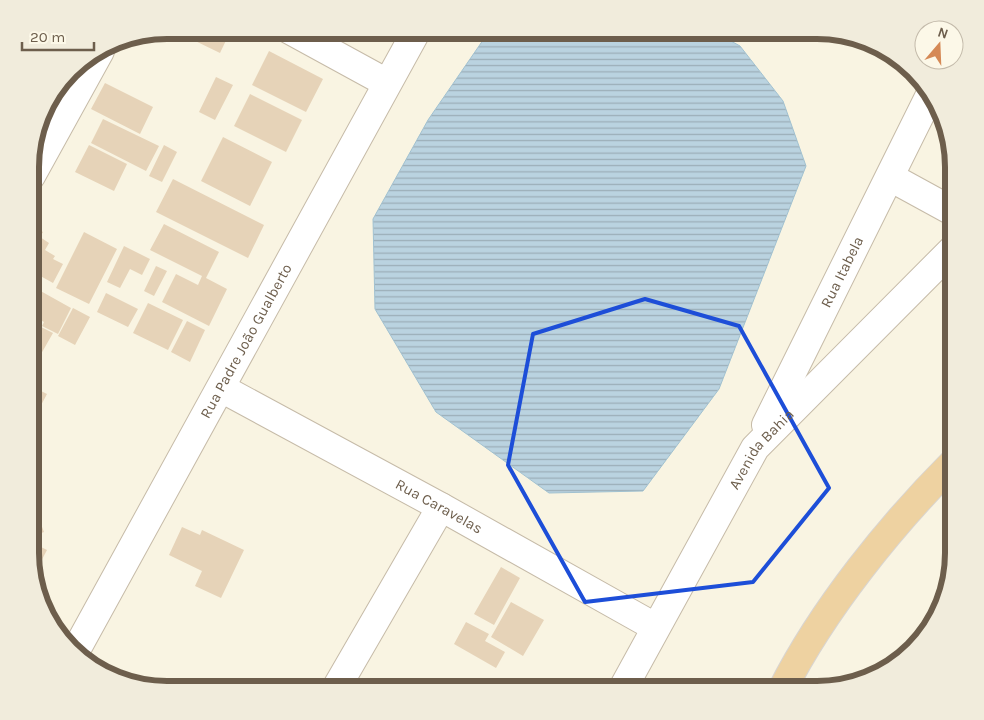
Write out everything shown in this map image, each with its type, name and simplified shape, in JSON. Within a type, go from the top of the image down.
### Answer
[{"type":"highway","points":[[788,681],[860,570],[917,499],[945,471]]},
{"type":"street","points":[[306,39],[387,83]]},
{"type":"street","name":"Rua Padre João Gualberto","points":[[80,646],[412,39]]},
{"type":"street","points":[[39,161],[94,62]]},
{"type":"street","name":"Rua Itabela","points":[[755,448],[927,101]]},
{"type":"street","points":[[890,176],[945,207]]},
{"type":"street","name":"Avenida Bahia","points":[[627,681],[755,448],[945,257]]},
{"type":"street","name":"Rua Caravelas","points":[[221,388],[441,507],[655,627]]},
{"type":"street","points":[[340,681],[441,507]]},
{"type":"highlighted area","points":[[645,299],[739,326],[829,488],[753,582],[585,602],[508,465],[533,334]]},
{"type":"water","points":[[484,39],[727,39],[740,46],[783,101],[806,166],[719,389],[643,491],[549,493],[436,412],[375,309],[373,219],[428,120]]},
{"type":"building","points":[[191,39],[227,39],[220,53]]},
{"type":"building","points":[[269,51],[323,79],[306,112],[252,85]]},
{"type":"building","points":[[216,77],[233,85],[215,120],[199,112]]},
{"type":"building","points":[[105,83],[153,107],[140,134],[91,109]]},
{"type":"building","points":[[250,94],[302,120],[286,152],[234,126]]},
{"type":"building","points":[[103,119],[159,146],[146,171],[91,143]]},
{"type":"building","points":[[223,137],[272,162],[250,206],[201,181]]},
{"type":"building","points":[[89,145],[127,164],[114,191],[75,172]]},
{"type":"building","points":[[164,145],[177,152],[162,182],[149,176]]},
{"type":"building","points":[[173,179],[264,225],[248,258],[156,212]]},
{"type":"building","points":[[164,224],[219,252],[206,278],[227,289],[209,326],[162,302],[176,274],[198,285],[202,276],[150,250]]},
{"type":"building","points":[[39,230],[43,232],[40,237],[49,243],[45,250],[55,256],[53,259],[63,264],[53,283],[39,275]]},
{"type":"building","points":[[84,232],[117,249],[89,304],[56,288]]},
{"type":"building","points":[[124,246],[150,259],[142,275],[130,269],[120,288],[107,282]]},
{"type":"building","points":[[156,266],[167,271],[154,296],[144,291]]},
{"type":"building","points":[[39,290],[71,308],[58,334],[42,326],[44,322],[39,319]]},
{"type":"building","points":[[106,293],[138,309],[128,327],[97,312]]},
{"type":"building","points":[[148,303],[183,320],[168,350],[133,333]]},
{"type":"building","points":[[73,308],[90,317],[75,345],[58,336]]},
{"type":"building","points":[[187,321],[205,330],[190,362],[171,352]]},
{"type":"building","points":[[39,326],[53,333],[39,358]]},
{"type":"building","points":[[39,390],[47,394],[39,409]]},
{"type":"building","points":[[39,519],[44,532],[39,534]]},
{"type":"building","points":[[182,527],[200,535],[202,530],[244,550],[221,598],[195,586],[202,571],[169,555]]},
{"type":"building","points":[[39,546],[47,550],[39,564]]},
{"type":"building","points":[[501,567],[520,578],[494,625],[474,614]]},
{"type":"building","points":[[511,602],[544,620],[523,656],[491,637]]},
{"type":"building","points":[[466,622],[489,634],[485,641],[505,652],[496,668],[454,644]]}]
